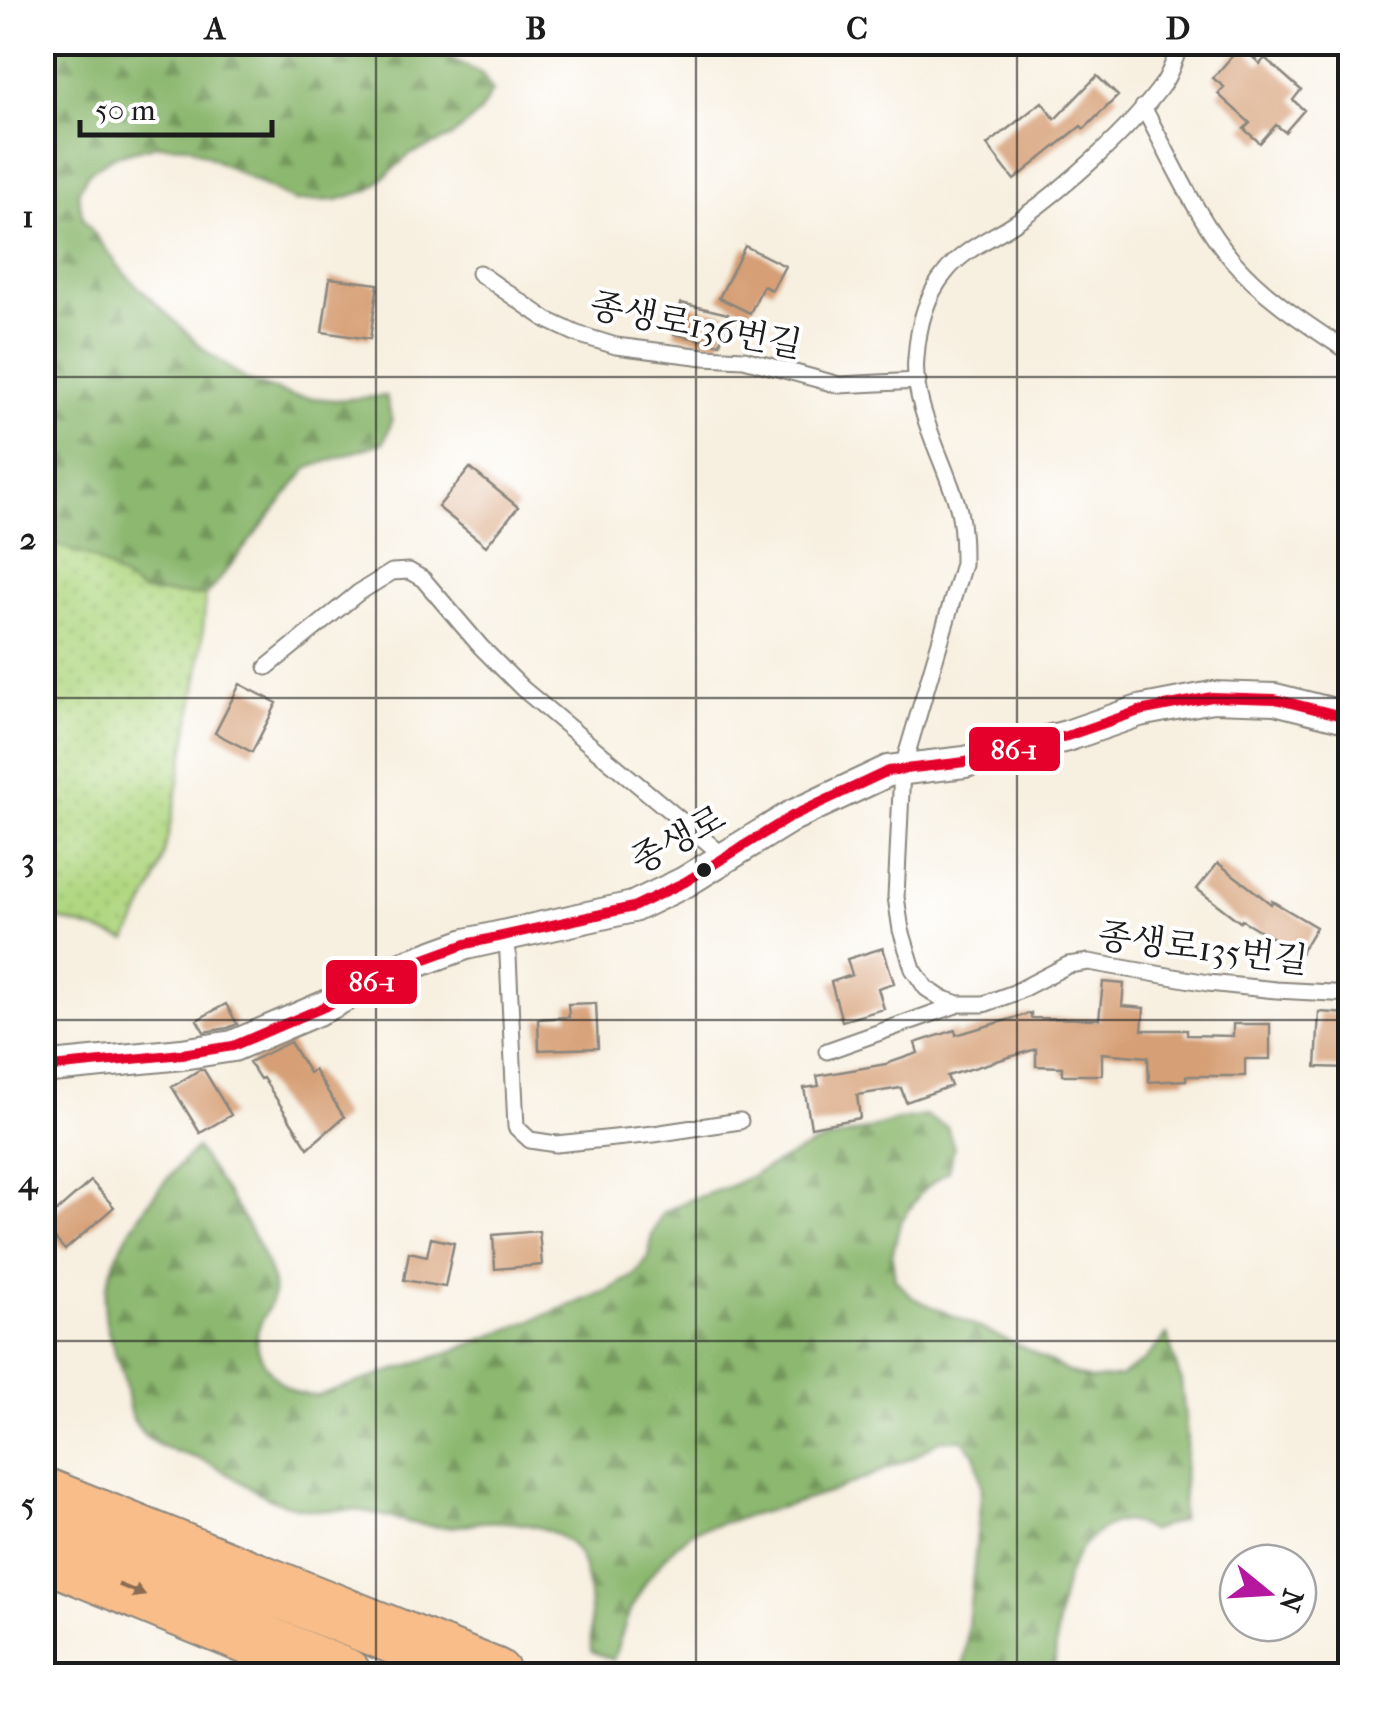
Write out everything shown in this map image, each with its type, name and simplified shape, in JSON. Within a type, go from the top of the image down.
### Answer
[{"type":"highway","points":[[42,1495],[494,1676]]},
{"type":"highway","points":[[42,1552],[344,1676]]},
{"type":"street","name":"종생로","points":[[42,1068],[234,1046],[324,1007],[392,971],[466,944],[632,907],[685,882],[792,816],[888,772],[966,762],[1067,736],[1140,710],[1212,697],[1274,699],[1350,718]]},
{"type":"lane","points":[[958,1004],[926,988],[913,969],[896,897],[902,770],[962,564],[959,510],[922,405],[915,363],[919,331],[928,299],[946,271],[965,254],[1036,208],[1120,134],[1165,81],[1181,42]]},
{"type":"lane","points":[[1144,107],[1209,228],[1234,262],[1306,324],[1350,353]]},
{"type":"lane","name":"종생로136번길","points":[[479,273],[547,320],[616,346],[744,359],[839,385],[918,382]]},
{"type":"lane","points":[[267,667],[358,594],[392,572],[409,571],[424,579],[481,648],[523,689],[725,857]]},
{"type":"lane","points":[[507,936],[516,1127],[530,1140],[556,1144],[740,1121]]},
{"type":"lane","name":"종생로135번길","points":[[827,1051],[958,1004],[984,1004],[1014,994],[1068,965],[1089,962],[1208,983],[1350,994]]},
{"type":"green space","points":[[43,43],[420,43],[482,74],[492,91],[479,114],[450,138],[409,155],[370,190],[337,200],[294,201],[188,146],[157,145],[112,157],[88,173],[78,192],[83,219],[125,274],[206,351],[248,381],[292,396],[335,400],[386,396],[392,421],[384,442],[308,468],[206,596],[142,592],[93,558],[43,540]]},
{"type":"green space","points":[[43,540],[93,558],[142,592],[206,596],[199,671],[164,854],[155,884],[127,940],[43,914]]},
{"type":"green space","points":[[925,1116],[947,1127],[954,1148],[948,1171],[922,1191],[900,1223],[892,1256],[895,1279],[913,1298],[1091,1380],[1121,1376],[1144,1361],[1167,1335],[1181,1381],[1187,1437],[1181,1520],[1150,1531],[1131,1522],[1115,1523],[1086,1543],[1075,1558],[1062,1595],[1054,1673],[963,1675],[982,1486],[975,1454],[962,1440],[940,1440],[912,1458],[837,1490],[693,1531],[649,1577],[630,1610],[613,1660],[591,1651],[590,1609],[582,1563],[576,1551],[559,1536],[515,1523],[434,1527],[360,1511],[292,1506],[267,1497],[200,1459],[160,1446],[142,1432],[130,1413],[105,1318],[105,1296],[117,1256],[139,1216],[196,1148],[248,1226],[271,1276],[272,1300],[257,1334],[262,1359],[286,1387],[316,1396],[445,1354],[607,1291],[634,1275],[649,1257],[652,1235],[662,1213],[728,1187],[815,1144]]},
{"type":"building","points":[[1241,46],[1260,64],[1265,58],[1301,90],[1293,100],[1304,110],[1285,132],[1276,125],[1260,143],[1244,129],[1250,123],[1218,94],[1224,87],[1213,78]]},
{"type":"building","points":[[1097,76],[1118,96],[1084,129],[1081,126],[1014,180],[987,145],[1042,102],[1055,119]]},
{"type":"building","points":[[745,246],[785,266],[772,290],[763,286],[750,313],[719,298]]},
{"type":"building","points":[[330,278],[378,284],[370,339],[322,332]]},
{"type":"building","points":[[681,303],[728,314],[720,344],[674,334]]},
{"type":"building","points":[[470,468],[518,507],[486,546],[438,507]]},
{"type":"building","points":[[240,684],[277,703],[252,752],[215,733]]},
{"type":"building","points":[[1218,863],[1271,904],[1272,901],[1316,927],[1300,954],[1240,922],[1197,889]]},
{"type":"building","points":[[883,948],[894,983],[878,988],[884,1009],[842,1021],[831,982],[852,975],[847,959]]},
{"type":"building","points":[[1103,982],[1124,984],[1122,1006],[1144,1008],[1142,1030],[1233,1036],[1233,1024],[1270,1024],[1270,1059],[1245,1059],[1245,1076],[1186,1076],[1186,1080],[1149,1082],[1148,1057],[1102,1053],[1102,1075],[1062,1075],[1062,1067],[1036,1066],[1036,1049],[947,1076],[951,1086],[906,1102],[901,1088],[857,1095],[860,1118],[811,1127],[804,1088],[819,1086],[817,1076],[886,1064],[918,1053],[915,1043],[1031,1013],[1031,1018],[1099,1019]]},
{"type":"building","points":[[596,1003],[598,1048],[539,1050],[538,1019],[569,1017],[568,1004]]},
{"type":"building","points":[[226,1004],[237,1024],[204,1032],[197,1020]]},
{"type":"building","points":[[1319,1012],[1350,1014],[1350,1068],[1316,1067]]},
{"type":"building","points":[[290,1042],[309,1073],[314,1070],[344,1117],[308,1148],[249,1062]]},
{"type":"building","points":[[204,1070],[231,1115],[200,1133],[172,1087]]},
{"type":"building","points":[[91,1181],[114,1207],[65,1250],[42,1224]]},
{"type":"building","points":[[539,1231],[542,1265],[495,1269],[493,1235]]},
{"type":"building","points":[[431,1238],[454,1243],[445,1287],[404,1280],[409,1252],[427,1256]]},
{"type":"transit line","name":"86-1","points":[[42,1068],[233,1046],[324,1007],[392,971],[466,944],[633,907],[685,882],[792,816],[888,771],[965,762],[1067,736],[1139,711],[1212,697],[1275,699],[1350,718]]}]
